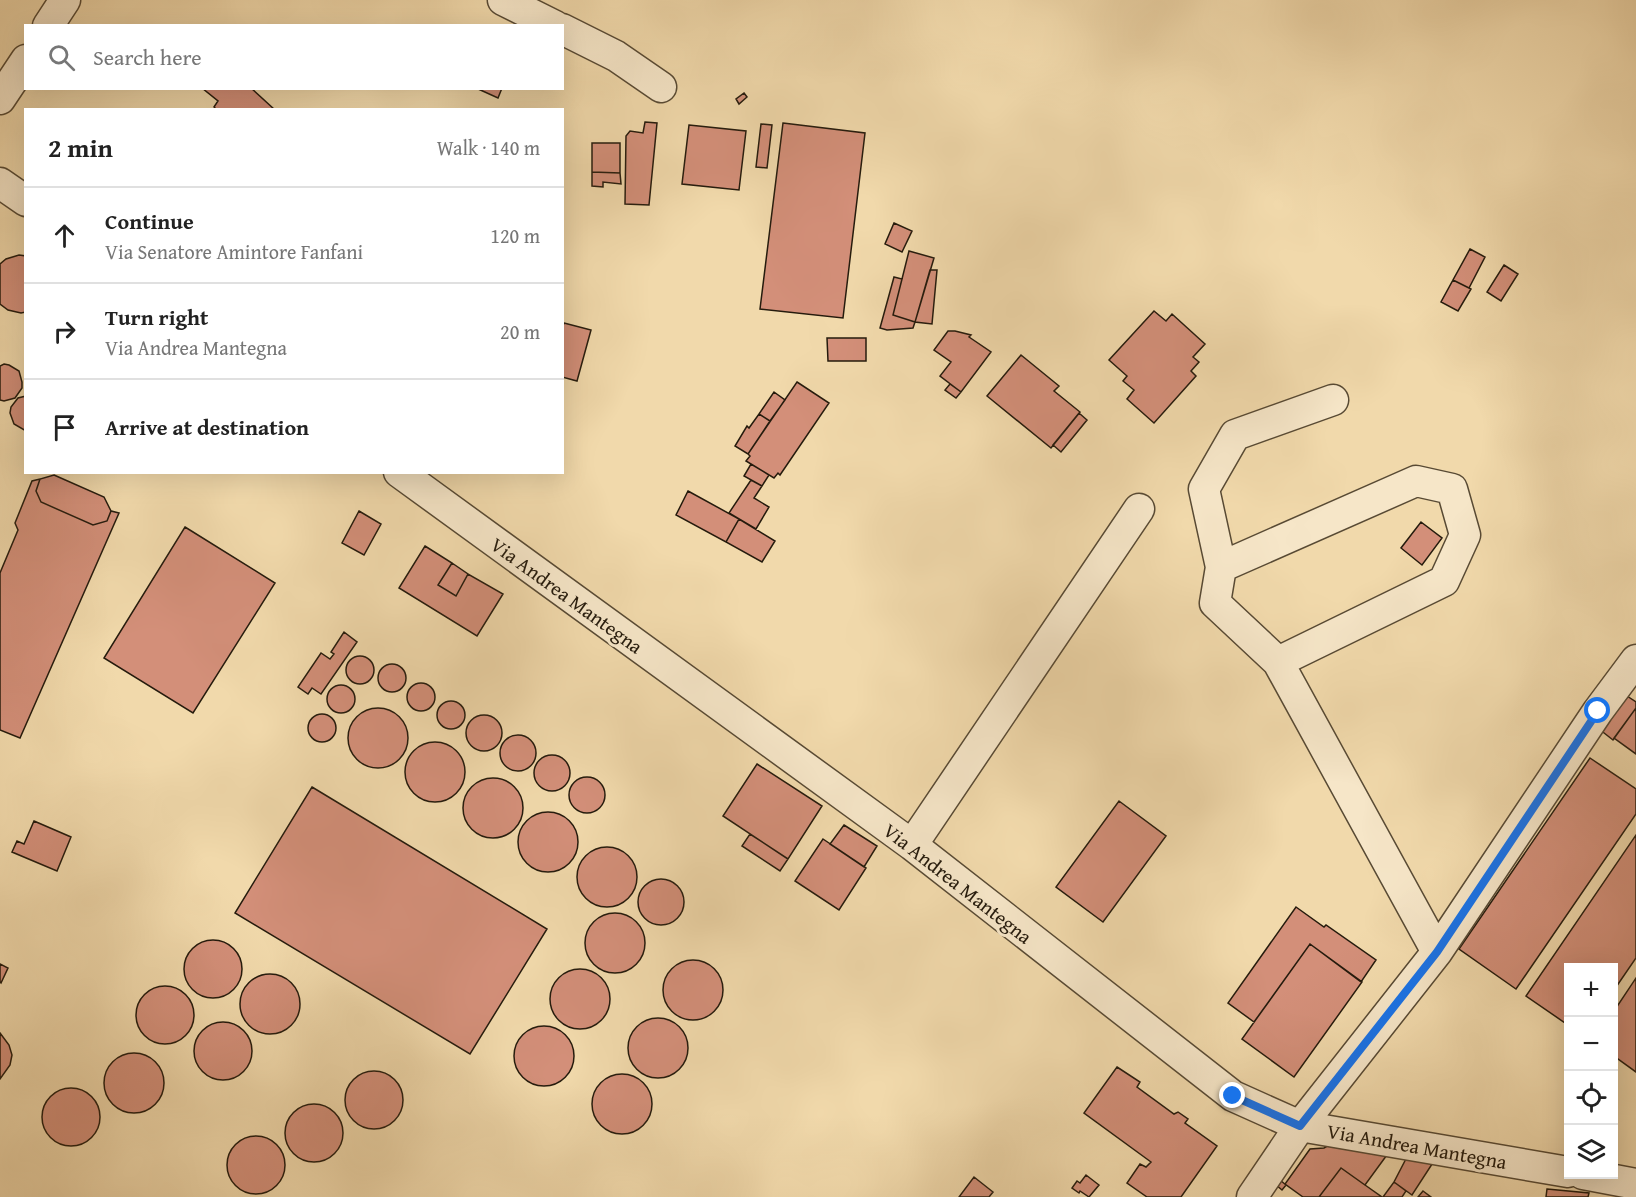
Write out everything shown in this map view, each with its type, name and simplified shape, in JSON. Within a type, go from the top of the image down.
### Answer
[{"type":"street","points":[[49,24],[65,0]]},
{"type":"street","points":[[503,0],[551,24]]},
{"type":"street","points":[[564,30],[616,56],[661,87]]},
{"type":"street","points":[[0,99],[24,63]]},
{"type":"street","points":[[0,183],[24,200]]},
{"type":"street","points":[[1333,400],[1235,435],[1204,489],[1221,567],[1215,603],[1278,662],[1437,952]]},
{"type":"street","name":"Via Andrea Mantegna","points":[[402,474],[912,845],[1233,1096],[1300,1126],[1564,1171]]},
{"type":"street","points":[[1221,567],[1416,481],[1452,489],[1465,535],[1444,581],[1278,662]]},
{"type":"street","points":[[912,845],[1139,510]]},
{"type":"street","points":[[1252,1197],[1300,1126],[1437,952],[1598,711],[1636,660]]},
{"type":"street","points":[[1610,1179],[1636,1184]]},
{"type":"building","points":[[204,90],[253,90],[273,108],[215,108],[218,101]]},
{"type":"building","points":[[480,90],[501,90],[498,98]]},
{"type":"building","points":[[744,93],[747,97],[739,104],[736,99]]},
{"type":"building","points":[[645,122],[657,123],[649,205],[625,204],[626,136],[630,131],[643,133]]},
{"type":"building","points":[[783,123],[865,133],[843,318],[760,309]]},
{"type":"building","points":[[761,124],[772,125],[767,168],[756,167]]},
{"type":"building","points":[[689,125],[746,131],[739,190],[682,184]]},
{"type":"building","points":[[592,143],[620,143],[620,173],[592,172]]},
{"type":"building","points":[[592,172],[620,173],[621,184],[603,182],[603,187],[592,186]]},
{"type":"building","points":[[894,223],[912,231],[902,252],[885,244]]},
{"type":"building","points":[[1470,249],[1485,257],[1469,288],[1453,280]]},
{"type":"building","points":[[909,251],[934,258],[915,322],[893,315]]},
{"type":"building","points":[[24,256],[24,312],[8,310],[0,304],[0,264],[6,259]]},
{"type":"building","points":[[1504,265],[1518,274],[1501,301],[1487,292]]},
{"type":"building","points":[[930,270],[937,270],[932,324],[915,322]]},
{"type":"building","points":[[894,277],[902,279],[893,315],[915,322],[913,328],[887,330],[880,328]]},
{"type":"building","points":[[1453,280],[1471,289],[1458,311],[1441,302]]},
{"type":"building","points":[[1154,311],[1166,321],[1172,314],[1205,344],[1193,357],[1199,362],[1191,371],[1196,376],[1154,423],[1127,399],[1134,390],[1123,381],[1127,376],[1109,360]]},
{"type":"building","points":[[564,323],[591,330],[577,381],[564,378]]},
{"type":"building","points":[[948,331],[971,335],[969,337],[991,352],[961,392],[940,376],[951,362],[934,350]]},
{"type":"building","points":[[827,338],[866,338],[866,361],[828,361]]},
{"type":"building","points":[[1021,355],[1059,386],[1054,391],[1080,412],[1051,448],[987,396]]},
{"type":"building","points":[[4,364],[19,371],[22,388],[15,398],[4,401],[0,400],[0,366]]},
{"type":"building","points":[[797,382],[829,403],[780,475],[778,473],[774,478],[746,461],[750,456],[748,454]]},
{"type":"building","points":[[950,384],[961,392],[956,398],[945,390]]},
{"type":"building","points":[[774,392],[785,400],[770,421],[759,414]]},
{"type":"building","points":[[24,396],[24,430],[14,424],[10,413],[11,407],[18,398]]},
{"type":"building","points":[[1079,413],[1087,420],[1061,452],[1053,445]]},
{"type":"building","points":[[759,414],[770,421],[748,454],[735,446],[747,426],[749,428]]},
{"type":"building","points":[[751,464],[769,475],[762,486],[744,476]]},
{"type":"building","points":[[54,475],[104,497],[111,511],[107,521],[93,525],[41,502],[36,491],[40,479]]},
{"type":"building","points":[[40,479],[36,491],[41,502],[93,525],[107,521],[111,511],[119,513],[20,738],[0,730],[0,573],[18,530],[15,523],[32,481]]},
{"type":"building","points":[[751,480],[762,486],[754,498],[769,507],[756,529],[729,513]]},
{"type":"building","points":[[688,491],[739,519],[726,542],[676,515]]},
{"type":"building","points":[[359,511],[381,524],[364,555],[342,543]]},
{"type":"building","points":[[739,519],[775,541],[762,562],[726,542]]},
{"type":"building","points":[[1421,522],[1442,538],[1422,565],[1401,548]]},
{"type":"building","points":[[185,527],[275,583],[193,713],[104,658]]},
{"type":"building","points":[[425,546],[452,563],[438,585],[456,596],[468,574],[503,594],[477,636],[399,588]]},
{"type":"building","points":[[452,563],[468,574],[456,596],[438,585]]},
{"type":"building","points":[[344,632],[357,642],[321,694],[312,688],[308,694],[298,687],[321,653],[330,659],[334,654],[331,652]]},
{"type":"building","points":[[360,656],[370,660],[374,670],[370,680],[360,684],[350,680],[346,670],[350,660]]},
{"type":"building","points":[[392,664],[402,668],[406,678],[402,688],[392,692],[382,688],[378,678],[382,668]]},
{"type":"building","points":[[421,683],[431,687],[435,697],[431,707],[421,711],[411,707],[407,697],[411,687]]},
{"type":"building","points":[[341,685],[351,689],[355,699],[351,709],[341,713],[331,709],[327,699],[331,689]]},
{"type":"building","points":[[1627,696],[1636,702],[1636,708],[1613,740],[1599,729]]},
{"type":"building","points":[[451,701],[461,705],[465,715],[461,725],[451,729],[441,725],[437,715],[441,705]]},
{"type":"building","points":[[378,708],[395,713],[403,721],[408,738],[403,755],[395,763],[378,768],[361,763],[353,755],[348,738],[353,721],[361,713]]},
{"type":"building","points":[[1636,708],[1636,754],[1614,738]]},
{"type":"building","points":[[322,714],[332,718],[336,728],[332,738],[322,742],[312,738],[308,728],[312,718]]},
{"type":"building","points":[[484,715],[496,721],[502,733],[496,745],[484,751],[472,745],[466,733],[472,721]]},
{"type":"building","points":[[518,735],[530,741],[536,753],[530,765],[518,771],[506,765],[500,753],[506,741]]},
{"type":"building","points":[[435,742],[452,747],[460,755],[465,772],[460,789],[452,797],[435,802],[418,797],[410,789],[405,772],[410,755],[418,747]]},
{"type":"building","points":[[552,755],[564,761],[570,773],[564,785],[552,791],[540,785],[534,773],[540,761]]},
{"type":"building","points":[[1590,758],[1636,789],[1636,814],[1516,989],[1459,949]]},
{"type":"building","points":[[757,764],[822,806],[788,859],[723,816]]},
{"type":"building","points":[[587,777],[599,783],[605,795],[599,807],[587,813],[575,807],[569,795],[575,783]]},
{"type":"building","points":[[493,778],[510,783],[518,791],[523,808],[518,825],[510,833],[493,838],[476,833],[468,825],[463,808],[468,791],[476,783]]},
{"type":"building","points":[[312,787],[547,929],[470,1054],[235,913]]},
{"type":"building","points":[[1119,801],[1166,836],[1103,922],[1056,887]]},
{"type":"building","points":[[548,812],[565,817],[573,825],[578,842],[573,859],[565,867],[548,872],[531,867],[523,859],[518,842],[523,825],[531,817]]},
{"type":"building","points":[[34,821],[71,837],[57,871],[12,852],[17,841],[24,844]]},
{"type":"building","points":[[844,825],[877,846],[864,867],[830,844]]},
{"type":"building","points":[[750,834],[788,859],[780,871],[742,846]]},
{"type":"building","points":[[1636,835],[1636,958],[1618,984],[1618,963],[1564,963],[1564,1022],[1526,996]]},
{"type":"building","points":[[823,839],[866,868],[839,910],[795,881]]},
{"type":"building","points":[[607,847],[624,852],[632,860],[637,877],[632,894],[624,902],[607,907],[590,902],[582,894],[577,877],[582,860],[590,852]]},
{"type":"building","points":[[661,879],[677,886],[684,902],[677,918],[661,925],[645,918],[638,902],[645,886]]},
{"type":"building","points":[[1296,907],[1376,960],[1361,982],[1310,944],[1254,1022],[1228,1003]]},
{"type":"building","points":[[615,913],[632,918],[640,926],[645,943],[640,960],[632,968],[615,973],[598,968],[590,960],[585,943],[590,926],[598,918]]},
{"type":"building","points":[[207,940],[219,940],[234,948],[242,963],[242,975],[234,990],[219,998],[207,998],[192,990],[184,975],[184,963],[192,948]]},
{"type":"building","points":[[1310,944],[1362,982],[1294,1077],[1242,1039]]},
{"type":"building","points":[[693,960],[710,965],[718,973],[723,990],[718,1007],[710,1015],[693,1020],[676,1015],[668,1007],[663,990],[668,973],[676,965]]},
{"type":"building","points":[[0,964],[8,968],[1,983],[0,982]]},
{"type":"building","points":[[580,969],[597,974],[605,982],[610,999],[605,1016],[597,1024],[580,1029],[563,1024],[555,1016],[550,999],[555,982],[563,974]]},
{"type":"building","points":[[270,974],[291,983],[300,1004],[291,1025],[270,1034],[249,1025],[240,1004],[249,983]]},
{"type":"building","points":[[1636,978],[1636,1072],[1618,1059],[1618,1005]]},
{"type":"building","points":[[159,986],[171,986],[186,994],[194,1009],[194,1021],[186,1036],[171,1044],[159,1044],[144,1036],[136,1021],[136,1009],[144,994]]},
{"type":"building","points":[[658,1018],[675,1023],[683,1031],[688,1048],[683,1065],[675,1073],[658,1078],[641,1073],[633,1065],[628,1048],[633,1031],[641,1023]]},
{"type":"building","points":[[217,1022],[229,1022],[239,1026],[248,1035],[252,1057],[244,1072],[229,1080],[217,1080],[207,1076],[198,1067],[194,1057],[194,1045],[198,1035],[207,1026]]},
{"type":"building","points":[[544,1026],[561,1031],[569,1039],[574,1056],[569,1073],[561,1081],[544,1086],[527,1081],[519,1073],[514,1056],[519,1039],[527,1031]]},
{"type":"building","points":[[0,1033],[9,1045],[12,1055],[10,1065],[0,1079]]},
{"type":"building","points":[[134,1053],[155,1062],[164,1083],[155,1104],[134,1113],[113,1104],[104,1083],[113,1062]]},
{"type":"building","points":[[1117,1067],[1140,1082],[1137,1087],[1174,1114],[1178,1112],[1188,1119],[1185,1123],[1217,1146],[1181,1197],[1147,1197],[1127,1183],[1140,1164],[1146,1167],[1151,1162],[1084,1113]]},
{"type":"building","points":[[368,1071],[380,1071],[395,1079],[403,1094],[403,1106],[395,1121],[380,1129],[368,1129],[353,1121],[345,1106],[345,1094],[353,1079]]},
{"type":"building","points":[[622,1074],[639,1079],[647,1087],[652,1104],[647,1121],[639,1129],[622,1134],[605,1129],[597,1121],[592,1104],[597,1087],[605,1079]]},
{"type":"building","points":[[65,1088],[77,1088],[92,1096],[100,1111],[100,1123],[92,1138],[77,1146],[65,1146],[50,1138],[42,1123],[42,1111],[50,1096]]},
{"type":"building","points":[[308,1104],[320,1104],[335,1112],[343,1127],[343,1139],[335,1154],[320,1162],[308,1162],[293,1154],[285,1139],[285,1127],[293,1112]]},
{"type":"building","points":[[250,1136],[262,1136],[277,1144],[285,1159],[285,1171],[277,1186],[262,1194],[250,1194],[235,1186],[227,1171],[227,1159],[235,1144]]},
{"type":"building","points":[[1336,1141],[1392,1148],[1365,1185],[1341,1168],[1319,1197],[1303,1197],[1285,1184],[1310,1149],[1324,1148]]},
{"type":"building","points":[[1409,1153],[1436,1158],[1412,1195],[1394,1182]]},
{"type":"building","points":[[1341,1168],[1365,1185],[1382,1197],[1319,1197]]},
{"type":"building","points":[[1086,1175],[1099,1185],[1089,1197],[1072,1188]]},
{"type":"building","points":[[974,1177],[993,1192],[989,1197],[959,1197]]},
{"type":"building","points":[[1280,1180],[1286,1185],[1282,1190],[1275,1184]]},
{"type":"building","points":[[1394,1182],[1406,1191],[1402,1197],[1383,1197]]},
{"type":"building","points":[[1547,1189],[1589,1193],[1588,1197],[1546,1197]]},
{"type":"building","points":[[1423,1191],[1431,1197],[1418,1197]]},
{"type":"route","points":[[1233,1096],[1300,1126],[1437,952],[1598,711]]}]
